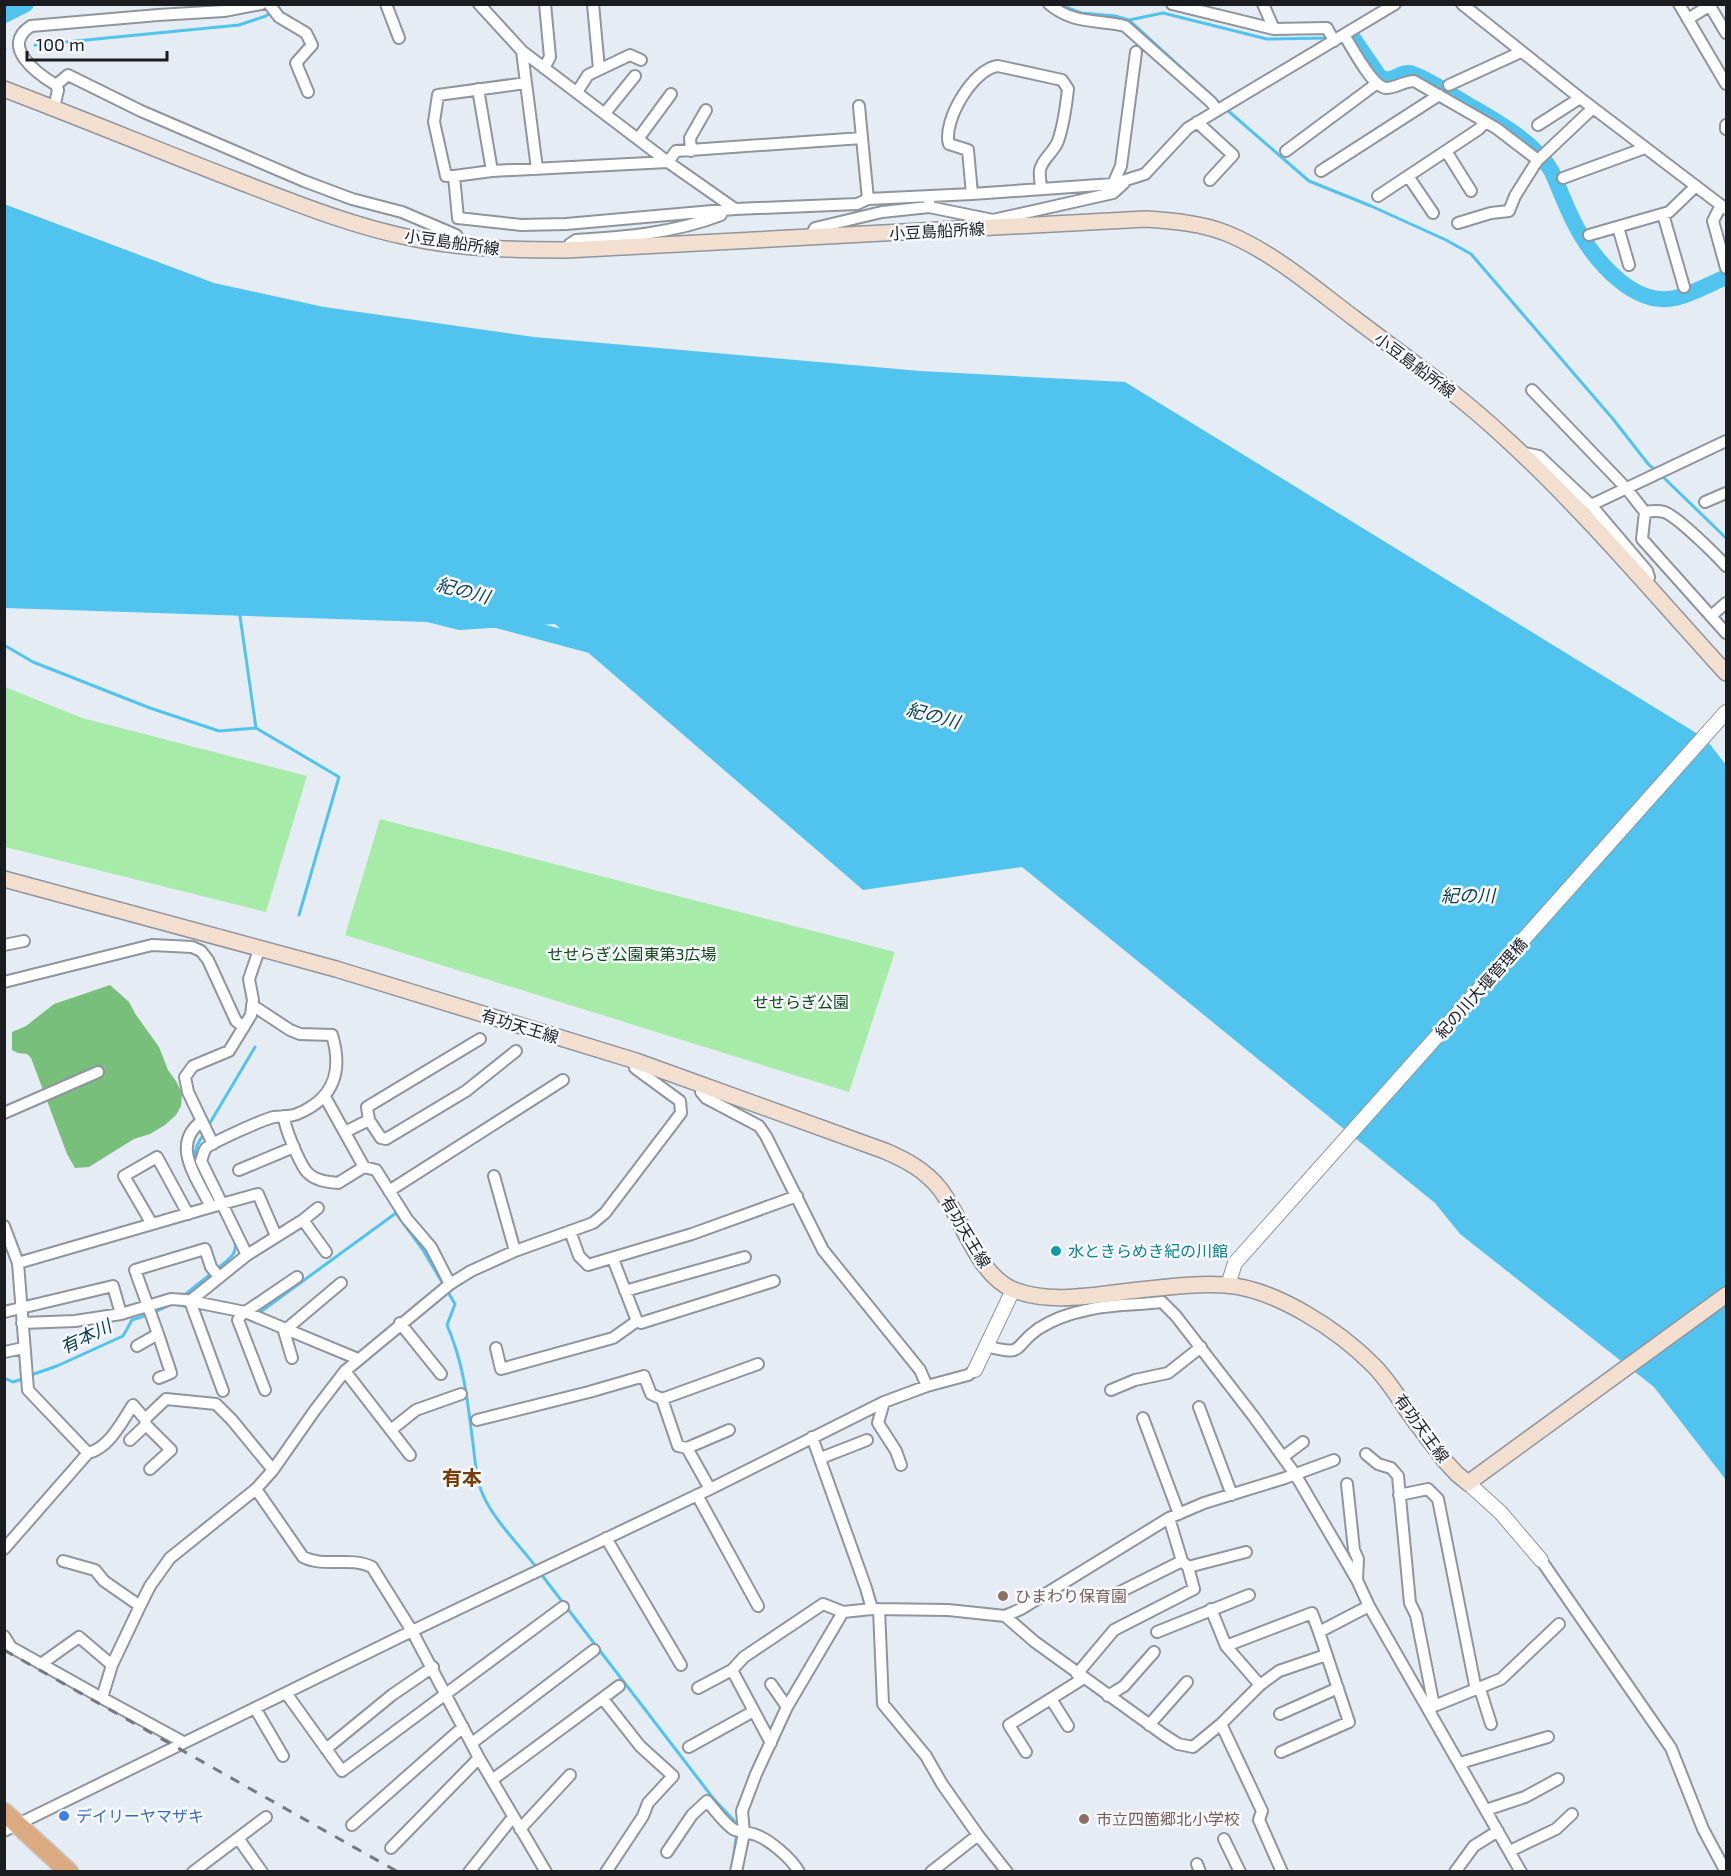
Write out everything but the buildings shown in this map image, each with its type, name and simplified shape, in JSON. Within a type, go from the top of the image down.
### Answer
[{"type":"highway","points":[[9,1822],[69,1872]]},
{"type":"main road","name":"小豆島船所線","points":[[4,88],[125,138],[332,217],[413,238],[458,246],[516,250],[566,250],[810,238],[993,224],[1146,219],[1193,224],[1226,233],[1256,248],[1291,271],[1455,394],[1520,452],[1577,510],[1726,673]]},
{"type":"main road","name":"有功天王線","points":[[4,879],[260,947],[636,1061],[885,1151],[908,1161],[925,1173],[939,1188],[987,1268],[1000,1282],[1013,1290],[1045,1298],[1196,1285],[1227,1285],[1275,1297],[1306,1314],[1359,1352],[1389,1383],[1444,1460],[1468,1483]]},
{"type":"main road","points":[[1468,1483],[1726,1295]]},
{"type":"street","points":[[479,4],[522,51],[668,162],[735,209]]},
{"type":"street","points":[[544,68],[549,57],[545,4]]},
{"type":"street","points":[[593,4],[599,69]]},
{"type":"street","points":[[1048,4],[1084,22],[1125,26],[1211,102],[1222,107]]},
{"type":"street","points":[[1172,4],[1213,9],[1274,28],[1327,28],[1339,38],[1376,84],[1386,88],[1414,81],[1485,122],[1534,157],[1541,158]]},
{"type":"street","points":[[1263,4],[1274,28]]},
{"type":"street","points":[[810,238],[815,228],[929,202],[972,194],[1113,184],[1145,174],[1188,128],[1395,4]]},
{"type":"street","points":[[1461,4],[1724,207],[1713,221],[1726,268]]},
{"type":"street","points":[[1679,4],[1726,84]]},
{"type":"street","points":[[387,5],[399,38]]},
{"type":"street","points":[[1688,19],[1711,5],[1726,33]]},
{"type":"street","points":[[54,108],[58,90],[56,85],[25,64],[19,56],[16,43],[21,31],[31,26],[269,7],[306,33],[312,45],[296,63],[308,92]]},
{"type":"street","points":[[522,51],[537,169]]},
{"type":"street","points":[[1113,184],[1121,166],[1136,52]]},
{"type":"street","points":[[1449,85],[1521,52]]},
{"type":"street","points":[[577,92],[588,75],[599,69],[630,55],[641,60]]},
{"type":"street","points":[[972,194],[970,154],[965,148],[949,144],[947,131],[950,120],[970,83],[990,67],[998,66],[1062,80],[1068,88],[1064,118],[1057,143],[1054,151],[1042,164],[1040,171],[1041,189]]},
{"type":"street","points":[[56,85],[68,75],[141,111],[304,181],[352,199],[402,212],[456,235],[459,239],[458,246]]},
{"type":"street","points":[[604,113],[635,76]]},
{"type":"street","points":[[526,83],[438,95],[434,123],[446,176],[492,171],[668,162]]},
{"type":"street","points":[[1286,151],[1376,84]]},
{"type":"street","points":[[478,90],[492,171]]},
{"type":"street","points":[[638,139],[671,94]]},
{"type":"street","points":[[1321,171],[1439,95]]},
{"type":"street","points":[[1538,126],[1580,98]]},
{"type":"street","points":[[860,106],[868,199]]},
{"type":"street","points":[[1458,223],[1491,213],[1509,211],[1515,196],[1541,158],[1593,108]]},
{"type":"street","points":[[691,151],[690,138],[706,110]]},
{"type":"street","points":[[1197,122],[1233,155],[1210,180]]},
{"type":"street","points":[[1378,196],[1479,129],[1485,122]]},
{"type":"street","points":[[668,162],[676,151],[862,138]]},
{"type":"street","points":[[1563,178],[1645,148]]},
{"type":"street","points":[[1446,151],[1472,191]]},
{"type":"street","points":[[1121,166],[1129,171],[1145,174]]},
{"type":"street","points":[[454,176],[458,218],[521,225],[566,224],[735,209],[857,204],[868,199],[929,202],[993,224],[1113,193],[1127,181]]},
{"type":"street","points":[[1408,176],[1433,213]]},
{"type":"street","points":[[1589,235],[1669,212],[1696,186]]},
{"type":"street","points":[[566,250],[576,240],[632,237],[694,225],[735,209]]},
{"type":"street","points":[[1663,214],[1684,287]]},
{"type":"street","points":[[1618,227],[1629,265]]},
{"type":"street","points":[[1532,390],[1626,488],[1645,512],[1642,539],[1726,633]]},
{"type":"street","points":[[1591,505],[1726,441]]},
{"type":"street","points":[[1520,452],[1539,456],[1591,505],[1647,571],[1649,577],[1646,585]]},
{"type":"street","points":[[1705,502],[1726,493]]},
{"type":"street","points":[[1645,512],[1656,510],[1666,512],[1711,549],[1726,566]]},
{"type":"street","points":[[1711,616],[1726,603]]},
{"type":"street","name":"紀の川大堰管理橋","points":[[1227,1285],[1234,1263],[1726,712]]},
{"type":"street","points":[[4,945],[24,941]]},
{"type":"street","points":[[4,982],[152,945],[192,947],[201,951],[208,960],[236,1021],[244,1027]]},
{"type":"street","points":[[211,1141],[188,1092],[185,1077],[193,1066],[229,1051],[251,1015],[249,979],[260,947]]},
{"type":"street","points":[[217,1205],[201,1161],[211,1141],[272,1117],[296,1115],[325,1097],[338,1060],[332,1035],[300,1034],[252,1005]]},
{"type":"street","points":[[480,1039],[367,1107],[369,1120],[381,1138],[386,1139],[466,1091],[516,1051]]},
{"type":"street","points":[[102,1698],[112,1665],[140,1606],[150,1586],[170,1558],[256,1489],[273,1470],[345,1371],[446,1286],[471,1271],[516,1251],[593,1223],[605,1213],[681,1113],[680,1101],[635,1068],[636,1061]]},
{"type":"street","points":[[4,1113],[98,1072]]},
{"type":"street","points":[[389,1191],[563,1080]]},
{"type":"street","points":[[701,1092],[706,1098],[759,1126],[823,1250],[920,1370],[927,1386]]},
{"type":"street","points":[[325,1097],[364,1167],[375,1170],[407,1220],[431,1248],[446,1286]]},
{"type":"street","points":[[284,1116],[284,1123],[307,1172],[319,1180],[338,1184],[364,1167]]},
{"type":"street","points":[[345,1132],[369,1120]]},
{"type":"street","points":[[203,1123],[190,1132],[186,1142],[186,1156],[247,1255]]},
{"type":"street","points":[[239,1170],[294,1147]]},
{"type":"street","points":[[153,1224],[124,1176],[157,1157],[188,1214]]},
{"type":"street","points":[[494,1176],[516,1251]]},
{"type":"street","points":[[18,1263],[258,1194],[276,1236]]},
{"type":"street","points":[[570,1231],[579,1256],[588,1265],[692,1234],[797,1197]]},
{"type":"street","points":[[189,1304],[215,1272],[247,1255],[318,1208]]},
{"type":"street","points":[[303,1220],[326,1252]]},
{"type":"street","points":[[4,1226],[18,1263],[28,1390],[88,1453]]},
{"type":"street","points":[[159,1378],[171,1373],[135,1270],[205,1249],[215,1272]]},
{"type":"street","points":[[625,1291],[745,1257]]},
{"type":"street","points":[[613,1259],[637,1321]]},
{"type":"street","points":[[246,1316],[297,1277]]},
{"type":"street","points":[[637,1321],[641,1323],[774,1281]]},
{"type":"street","points":[[292,1358],[284,1331],[340,1283]]},
{"type":"street","points":[[4,1312],[113,1286],[121,1314]]},
{"type":"street","points":[[9,1822],[155,1758],[183,1742],[710,1489],[884,1402],[927,1386],[968,1375],[975,1370],[1013,1290]]},
{"type":"street","points":[[22,1323],[75,1322],[150,1311],[171,1299],[246,1316],[286,1328],[358,1359]]},
{"type":"street","points":[[986,1346],[1009,1351],[1019,1348],[1037,1329],[1088,1309],[1162,1302],[1202,1347],[1294,1474],[1357,1580],[1369,1606],[1432,1708],[1521,1872]]},
{"type":"street","points":[[189,1304],[223,1391]]},
{"type":"street","points":[[246,1316],[265,1390]]},
{"type":"street","points":[[496,1348],[501,1369],[613,1338],[637,1321]]},
{"type":"street","points":[[400,1323],[441,1374]]},
{"type":"street","points":[[137,1346],[158,1334]]},
{"type":"street","points":[[1111,1390],[1136,1380],[1168,1373],[1202,1347]]},
{"type":"street","points":[[4,1352],[24,1348]]},
{"type":"street","points":[[477,1420],[644,1376],[651,1394],[662,1399],[758,1364]]},
{"type":"street","points":[[345,1371],[410,1455]]},
{"type":"street","points":[[391,1430],[416,1410],[461,1394]]},
{"type":"street","points":[[662,1399],[678,1446],[687,1448],[729,1430]]},
{"type":"street","points":[[130,1440],[166,1400],[216,1404],[273,1470]]},
{"type":"street","points":[[884,1402],[878,1423],[896,1451],[901,1465]]},
{"type":"street","points":[[4,1549],[88,1453],[106,1444],[133,1405],[171,1450],[150,1469]]},
{"type":"street","points":[[1199,1407],[1232,1495]]},
{"type":"street","points":[[1026,1752],[1009,1725],[1051,1699],[1081,1676],[1114,1630],[1194,1589],[1143,1418]]},
{"type":"street","points":[[812,1437],[876,1609],[883,1704],[926,1756],[942,1784],[1004,1871]]},
{"type":"street","points":[[821,1458],[867,1440]]},
{"type":"street","points":[[1283,1457],[1303,1442]]},
{"type":"street","points":[[687,1448],[710,1489]]},
{"type":"street","points":[[1366,1454],[1378,1464],[1391,1468],[1398,1476],[1410,1603],[1416,1616],[1432,1708]]},
{"type":"street","points":[[698,1688],[732,1670],[744,1658],[823,1604],[843,1612],[876,1609],[948,1610],[1005,1616],[1021,1609],[1174,1516],[1334,1460]]},
{"type":"street","points":[[1468,1483],[1502,1513],[1541,1560],[1671,1748],[1703,1829],[1726,1872]]},
{"type":"street","points":[[1347,1484],[1354,1550],[1358,1559],[1357,1580]]},
{"type":"street","points":[[256,1489],[303,1557],[313,1562],[361,1562],[372,1567],[433,1667],[492,1780],[546,1872]]},
{"type":"street","points":[[1399,1495],[1428,1489],[1438,1499],[1478,1690],[1491,1724]]},
{"type":"street","points":[[697,1495],[758,1606]]},
{"type":"street","points":[[4,1530],[14,1538]]},
{"type":"street","points":[[606,1538],[681,1665]]},
{"type":"street","points":[[1112,1596],[1185,1564],[1246,1552]]},
{"type":"street","points":[[63,1561],[95,1570],[104,1581],[140,1606]]},
{"type":"street","points":[[1157,1632],[1249,1595]]},
{"type":"street","points":[[1318,1632],[1369,1606]]},
{"type":"street","points":[[286,1693],[342,1771],[563,1607]]},
{"type":"street","points":[[1211,1609],[1226,1646],[1260,1684]]},
{"type":"street","points":[[736,1872],[742,1811],[788,1707],[843,1612]]},
{"type":"street","points":[[1226,1646],[1312,1613],[1349,1722],[1281,1752]]},
{"type":"street","points":[[1005,1616],[1035,1642],[1149,1725],[1179,1744],[1193,1747],[1221,1724],[1260,1684],[1279,1671],[1326,1655]]},
{"type":"street","points":[[1432,1708],[1478,1690],[1501,1678],[1559,1624]]},
{"type":"street","points":[[4,1636],[11,1647],[183,1742]]},
{"type":"street","points":[[41,1664],[78,1637],[112,1665]]},
{"type":"street","points":[[472,1743],[594,1650]]},
{"type":"street","points":[[1108,1696],[1124,1686],[1154,1652]]},
{"type":"street","points":[[326,1749],[392,1695],[433,1667]]},
{"type":"street","points":[[732,1670],[771,1743]]},
{"type":"street","points":[[1149,1725],[1187,1682]]},
{"type":"street","points":[[771,1684],[788,1707]]},
{"type":"street","points":[[492,1780],[619,1686]]},
{"type":"street","points":[[1280,1714],[1338,1688]]},
{"type":"street","points":[[603,1698],[639,1746],[673,1776],[648,1803],[644,1816],[606,1872]]},
{"type":"street","points":[[1051,1699],[1068,1726]]},
{"type":"street","points":[[255,1708],[284,1756]]},
{"type":"street","points":[[689,1747],[754,1711]]},
{"type":"street","points":[[1221,1724],[1262,1811],[1259,1820],[1282,1872]]},
{"type":"street","points":[[352,1824],[463,1727]]},
{"type":"street","points":[[1460,1763],[1548,1737]]},
{"type":"street","points":[[391,1848],[480,1758]]},
{"type":"street","points":[[520,1829],[570,1775]]},
{"type":"street","points":[[1486,1810],[1525,1797],[1558,1779]]},
{"type":"street","points":[[667,1852],[692,1815],[707,1801],[739,1831],[756,1835],[776,1848],[795,1864],[799,1872]]},
{"type":"street","points":[[1510,1851],[1556,1829],[1572,1814]]},
{"type":"street","points":[[193,1872],[266,1817]]},
{"type":"street","points":[[469,1872],[513,1817]]},
{"type":"street","points":[[1455,1872],[1474,1846],[1498,1831]]},
{"type":"street","points":[[931,1872],[978,1835]]},
{"type":"street","points":[[238,1838],[262,1872]]},
{"type":"street","points":[[1224,1839],[1240,1872]]},
{"type":"green space","points":[[5,687],[82,718],[307,776],[266,912],[5,847]]},
{"type":"green space","name":"せせらぎ公園","points":[[380,819],[895,952],[849,1092],[345,935]]},
{"type":"green space","points":[[110,985],[129,1002],[159,1047],[168,1070],[182,1093],[181,1106],[176,1115],[165,1125],[150,1134],[134,1139],[89,1167],[75,1168],[67,1154],[31,1058],[27,1054],[12,1050],[12,1032],[26,1026],[54,1004]]},
{"type":"water","name":"紀の川","points":[[4,204],[214,283],[324,307],[534,337],[920,371],[1125,382],[1706,739],[1726,765],[1726,1480],[1654,1387],[1460,1234],[1435,1203],[1022,867],[863,890],[555,624],[459,630],[427,622],[5,608]]},
{"type":"waterway","points":[[4,15],[26,4]]},
{"type":"waterway","points":[[1058,4],[1081,13],[1115,16],[1129,20],[1222,105]]},
{"type":"waterway","points":[[35,45],[239,25],[272,12]]},
{"type":"waterway","points":[[1129,20],[1163,13],[1267,39],[1326,38]]},
{"type":"waterway","points":[[1353,38],[1379,76],[1388,79],[1408,73],[1426,79],[1499,123],[1535,150],[1552,172],[1573,220],[1589,247],[1608,270],[1633,290],[1661,299],[1675,298],[1726,277]]},
{"type":"waterway","points":[[1226,109],[1309,181],[1371,206],[1446,240],[1471,254],[1613,419],[1649,465],[1656,470]]},
{"type":"waterway","points":[[1661,475],[1726,538]]},
{"type":"waterway","points":[[240,616],[256,728]]},
{"type":"waterway","name":"紀の川","points":[[497,620],[594,646]]},
{"type":"waterway","points":[[4,645],[33,662],[150,708],[219,731],[256,728],[339,777],[299,915]]},
{"type":"waterway","points":[[207,1128],[255,1047]]},
{"type":"waterway","points":[[197,1163],[195,1152],[204,1134]]},
{"type":"waterway","points":[[259,1313],[396,1213],[423,1250],[455,1304],[447,1325],[464,1379],[480,1488],[500,1523],[537,1568]]},
{"type":"waterway","points":[[217,1269],[234,1253],[234,1239]]},
{"type":"waterway","points":[[182,1297],[212,1273]]},
{"type":"waterway","name":"有本川","points":[[153,1313],[174,1303]]},
{"type":"waterway","points":[[174,1304],[188,1307]]},
{"type":"waterway","name":"有本川","points":[[31,1375],[57,1366],[123,1336],[132,1320],[147,1315]]},
{"type":"waterway","name":"有本川","points":[[4,1378],[13,1382],[25,1378]]},
{"type":"waterway","points":[[541,1574],[713,1798],[738,1825],[732,1868]]},
{"type":"railway","points":[[4,1650],[398,1872]]},
{"type":"place","name":"水ときらめき紀の川館","points":[[1056,1251]]},
{"type":"place","name":"ひまわり保育園","points":[[1003,1596]]},
{"type":"place","name":"デイリーヤマザキ","points":[[64,1816]]},
{"type":"place","name":"市立四箇郷北小学校","points":[[1084,1819]]},
{"type":"district","name":"有本","points":[[462,1478]]},
{"type":"park label","name":"せせらぎ公園東第3広場","points":[[632,954]]}]
